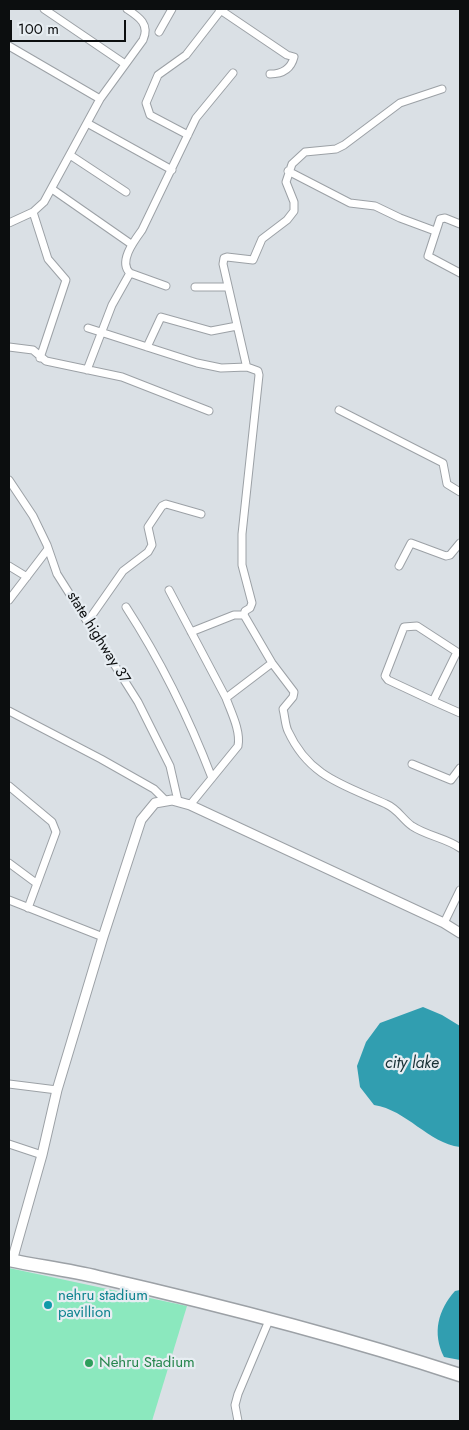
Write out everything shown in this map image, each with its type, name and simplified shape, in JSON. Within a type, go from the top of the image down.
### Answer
[{"type":"highway","points":[[10,1260],[96,1276],[270,1318],[378,1348],[460,1375]]},
{"type":"street","points":[[44,9],[126,64]]},
{"type":"street","points":[[9,223],[33,212],[41,206],[100,99],[142,40],[146,29],[141,18],[127,9]]},
{"type":"street","points":[[159,32],[172,9]]},
{"type":"street","points":[[188,135],[150,115],[146,103],[158,75],[186,55],[220,9],[287,55],[294,57],[292,65],[286,70],[278,74],[270,74]]},
{"type":"street","points":[[9,46],[100,99]]},
{"type":"street","points":[[166,286],[130,274],[125,264],[131,244],[142,230],[196,118],[233,73]]},
{"type":"street","points":[[248,367],[228,287],[223,264],[224,258],[253,260],[262,239],[292,214],[295,206],[286,182],[288,170],[305,152],[336,149],[344,145],[400,102],[442,90]]},
{"type":"street","points":[[87,123],[172,170]]},
{"type":"street","points":[[70,155],[126,192]]},
{"type":"street","points":[[288,170],[350,202],[375,206],[435,231]]},
{"type":"street","points":[[52,189],[131,244]]},
{"type":"street","points":[[33,212],[48,259],[66,280],[40,358]]},
{"type":"street","points":[[460,224],[445,218],[440,219],[428,256],[460,273]]},
{"type":"street","points":[[87,370],[100,332],[112,305],[130,274]]},
{"type":"street","points":[[194,287],[228,287]]},
{"type":"street","points":[[147,347],[161,317],[211,330],[237,326]]},
{"type":"street","points":[[88,328],[210,367],[248,367],[258,371],[242,534],[242,565],[252,604],[245,611],[244,615]]},
{"type":"street","points":[[9,347],[33,350],[40,358],[122,378],[209,411]]},
{"type":"street","points":[[338,410],[413,449],[439,460],[446,467],[447,484],[460,492]]},
{"type":"street","name":"state highway 37","points":[[9,480],[33,516],[57,574],[138,702],[165,754],[178,801]]},
{"type":"street","points":[[88,621],[123,571],[148,552],[152,545],[148,527],[162,506],[166,504],[201,514]]},
{"type":"street","points":[[400,566],[411,543],[415,542],[450,556],[460,543]]},
{"type":"street","points":[[9,600],[48,549]]},
{"type":"street","points":[[9,566],[27,577]]},
{"type":"street","points":[[169,590],[226,698],[239,740],[234,753],[190,805]]},
{"type":"street","points":[[126,606],[146,638],[186,712],[212,778]]},
{"type":"street","points":[[191,632],[234,615],[244,615]]},
{"type":"street","points":[[244,615],[272,663],[294,692],[293,697],[283,709],[287,730],[310,764],[321,774],[397,810],[410,825],[460,848]]},
{"type":"street","points":[[432,701],[457,652],[417,626],[404,627],[385,676],[388,680],[432,701],[460,713]]},
{"type":"street","points":[[226,698],[272,663]]},
{"type":"street","points":[[9,711],[154,789],[165,800]]},
{"type":"street","points":[[412,764],[451,780],[460,768]]},
{"type":"street","points":[[9,786],[52,822],[56,832],[28,908]]},
{"type":"street","points":[[10,1260],[42,1155],[56,1090],[103,937],[141,820],[155,803],[165,800],[178,801],[190,805],[444,923],[460,933]]},
{"type":"street","points":[[9,862],[36,883]]},
{"type":"street","points":[[444,923],[460,890]]},
{"type":"street","points":[[9,900],[103,937]]},
{"type":"street","points":[[9,1084],[56,1090]]},
{"type":"street","points":[[9,1144],[42,1155]]},
{"type":"street","points":[[238,1421],[235,1405],[238,1394],[270,1318]]},
{"type":"green space","name":"Nehru Stadium","points":[[9,1268],[187,1306],[152,1421],[9,1421]]},
{"type":"water","name":"city lake","points":[[423,1007],[442,1015],[460,1026],[460,1147],[438,1139],[397,1113],[374,1105],[360,1087],[357,1066],[366,1042],[380,1023]]},
{"type":"water","points":[[460,1290],[460,1360],[444,1357],[440,1348],[438,1331],[444,1306],[455,1291]]},
{"type":"place","name":"nehru stadium pavillion","points":[[48,1305]]},
{"type":"place","name":"Nehru Stadium","points":[[89,1363]]}]
